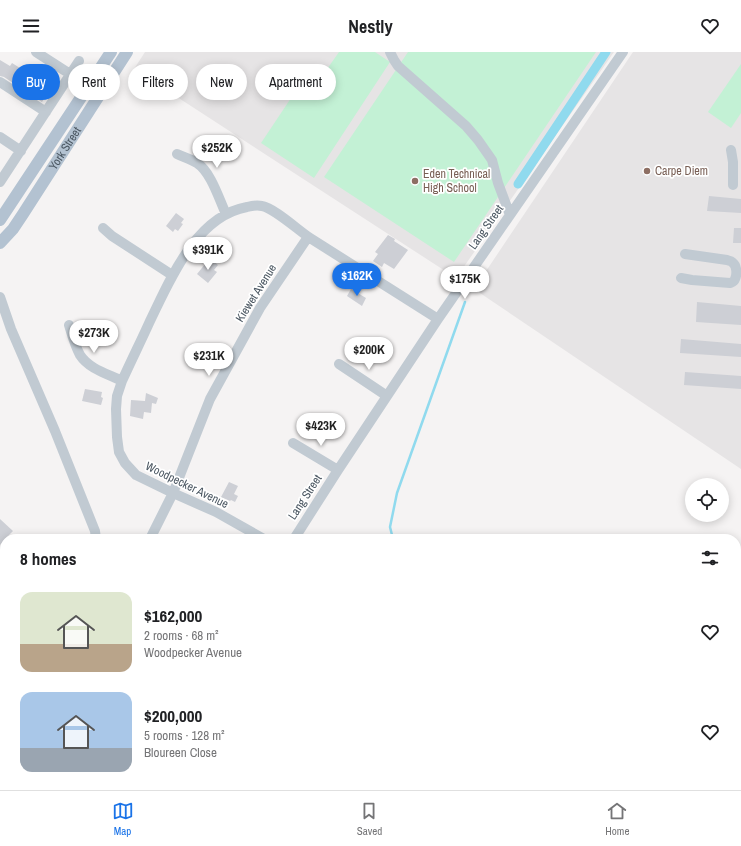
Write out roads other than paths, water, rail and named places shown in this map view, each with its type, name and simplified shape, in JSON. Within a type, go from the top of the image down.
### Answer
[{"type":"main road","name":"York Street","points":[[0,220],[110,52]]},
{"type":"main road","name":"York Street","points":[[0,243],[16,224],[127,52]]},
{"type":"street","points":[[36,52],[68,73]]},
{"type":"street","points":[[390,52],[398,66],[466,126],[478,140],[492,160],[498,183],[510,215]]},
{"type":"street","name":"Lang Street","points":[[297,534],[438,319],[623,52]]},
{"type":"street","points":[[0,182],[68,77]]},
{"type":"street","points":[[0,82],[46,112]]},
{"type":"street","points":[[0,137],[21,151]]},
{"type":"street","points":[[731,150],[735,183]]},
{"type":"street","points":[[177,154],[197,163],[203,169],[213,184],[226,214]]},
{"type":"street","name":"Woodpecker Avenue","points":[[255,534],[216,512],[172,493],[136,475],[119,452],[116,409],[117,396],[122,381],[172,275],[201,234],[211,224],[226,214],[237,209],[262,206],[273,210],[308,237],[438,319]]},
{"type":"street","points":[[103,228],[112,236],[172,275]]},
{"type":"street","name":"Kiewet Avenue","points":[[152,534],[172,493],[210,399],[260,308],[308,237]]},
{"type":"street","points":[[681,278],[730,283],[733,282],[736,277],[735,264],[732,262],[685,254]]},
{"type":"street","points":[[0,297],[11,330],[55,431],[95,534]]},
{"type":"street","points":[[0,317],[11,330]]},
{"type":"street","points":[[69,326],[79,354],[84,360],[91,366],[122,381]]},
{"type":"street","points":[[339,364],[387,396]]},
{"type":"street","points":[[293,442],[338,470]]},
{"type":"waterway","points":[[518,184],[606,52]]},
{"type":"waterway","points":[[392,534],[390,527],[397,493],[465,302]]},
{"type":"place","name":"Carpe Diem","points":[[647,171]]},
{"type":"place","name":"Eden Technical High School","points":[[415,181]]}]
